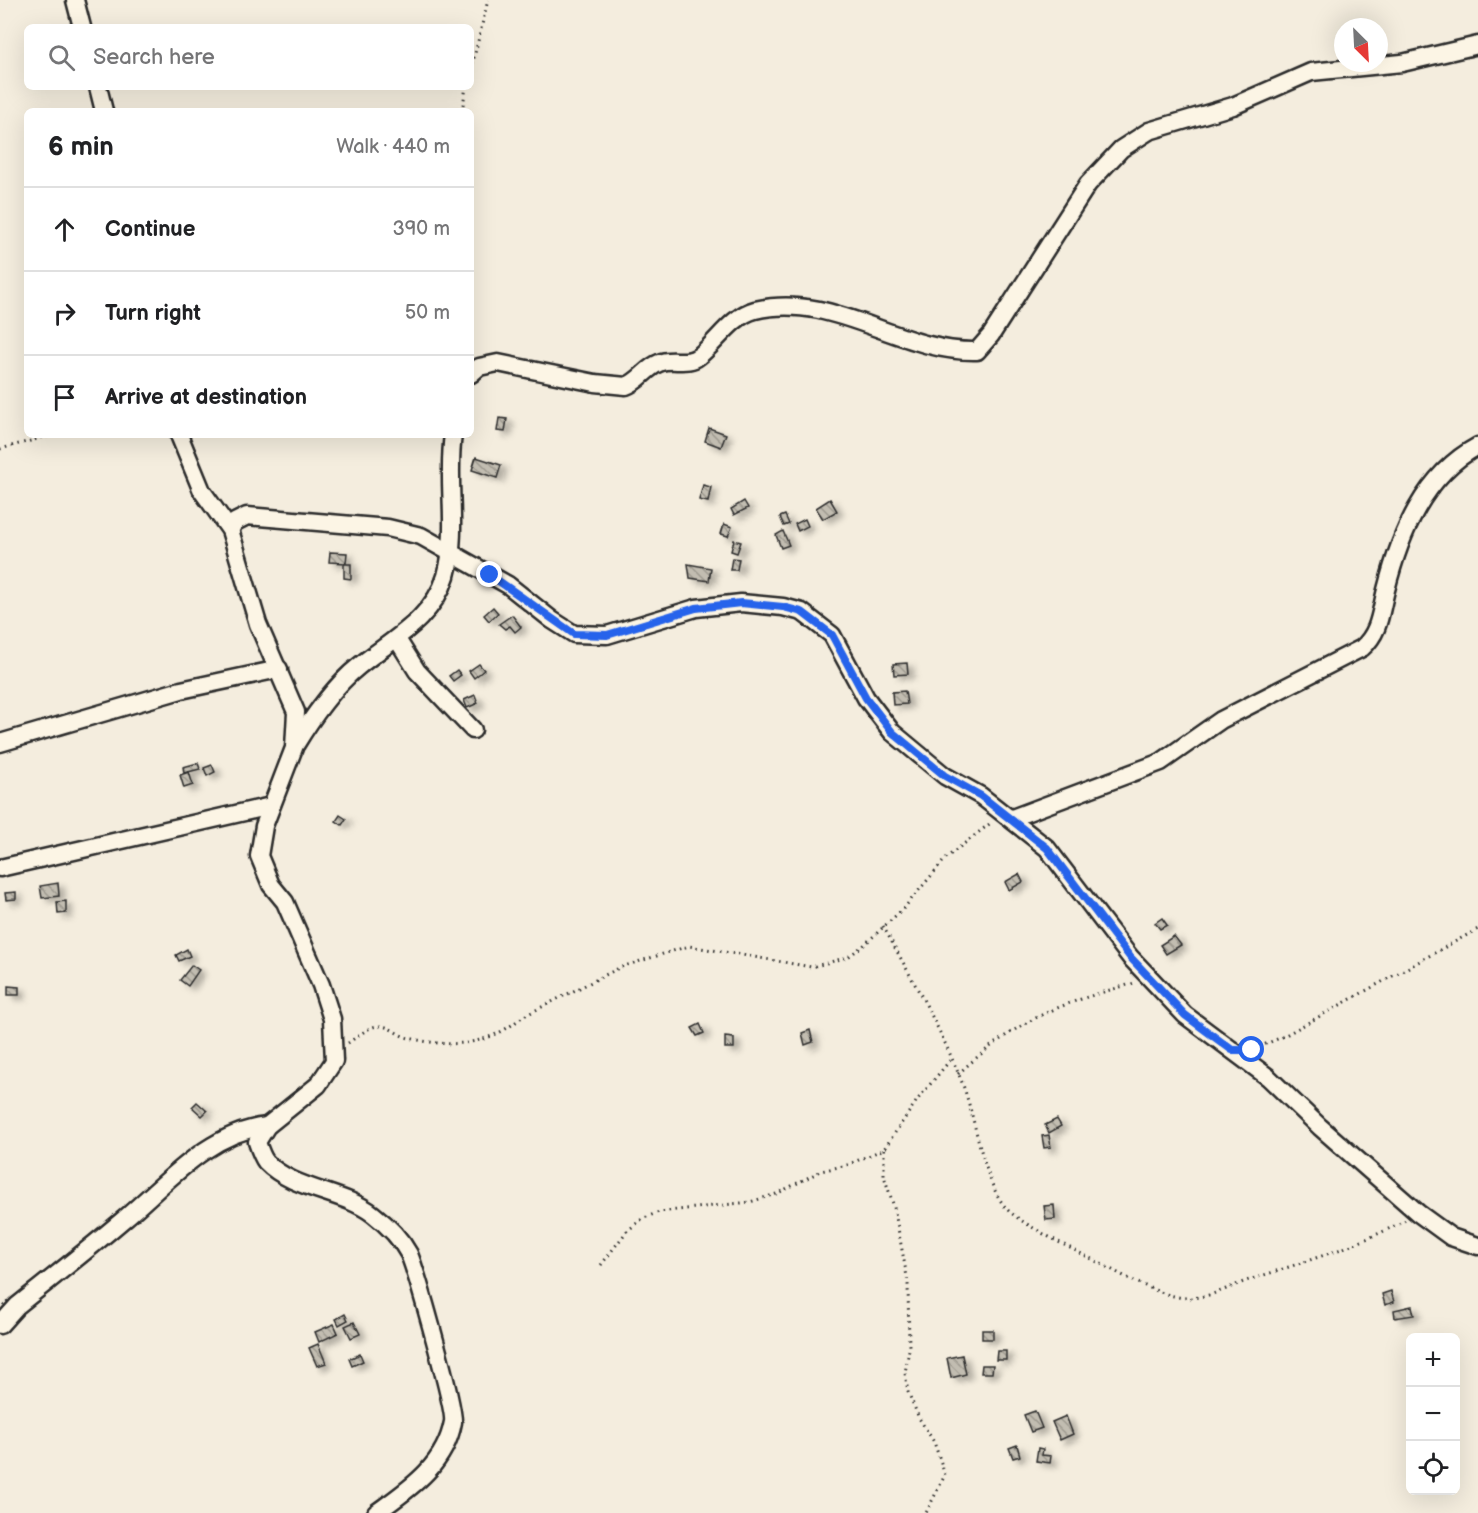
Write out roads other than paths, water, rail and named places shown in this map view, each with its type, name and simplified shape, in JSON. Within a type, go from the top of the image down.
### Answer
[{"type":"street","points":[[75,0],[81,24]]},
{"type":"street","points":[[474,371],[479,367],[498,363],[595,383],[626,386],[660,362],[685,362],[698,357],[746,313],[796,306],[816,308],[856,319],[914,341],[977,351],[995,329],[1088,184],[1105,163],[1134,139],[1173,122],[1233,106],[1317,70],[1402,63],[1478,45]]},
{"type":"street","points":[[99,90],[103,108]]},
{"type":"street","points":[[180,438],[202,491],[230,530],[258,624],[296,711],[294,748]]},
{"type":"street","points":[[376,1513],[421,1481],[441,1455],[453,1420],[419,1284],[408,1253],[394,1233],[371,1212],[285,1176],[265,1161],[256,1142],[267,1126],[318,1085],[334,1060],[335,1053],[332,1019],[321,985],[285,902],[271,885],[259,856],[264,826],[294,748],[309,722],[357,668],[397,639],[430,607],[445,579],[450,551],[449,464],[453,438]]},
{"type":"street","points":[[1008,816],[1161,762],[1221,720],[1362,648],[1376,631],[1403,532],[1416,506],[1458,459],[1478,447]]},
{"type":"street","points":[[230,530],[235,522],[248,516],[388,528],[421,536],[508,585],[552,620],[574,634],[607,635],[696,608],[741,603],[783,607],[802,612],[832,635],[866,698],[892,732],[945,776],[1008,816],[1047,848],[1149,979],[1185,1015],[1269,1077],[1320,1127],[1418,1213],[1451,1237],[1478,1246]]},
{"type":"street","points":[[397,639],[417,671],[473,730]]},
{"type":"street","points":[[0,743],[181,690],[279,669]]},
{"type":"street","points":[[0,868],[272,806]]},
{"type":"street","points":[[0,1325],[17,1306],[188,1163],[226,1137],[248,1128],[267,1126]]}]
